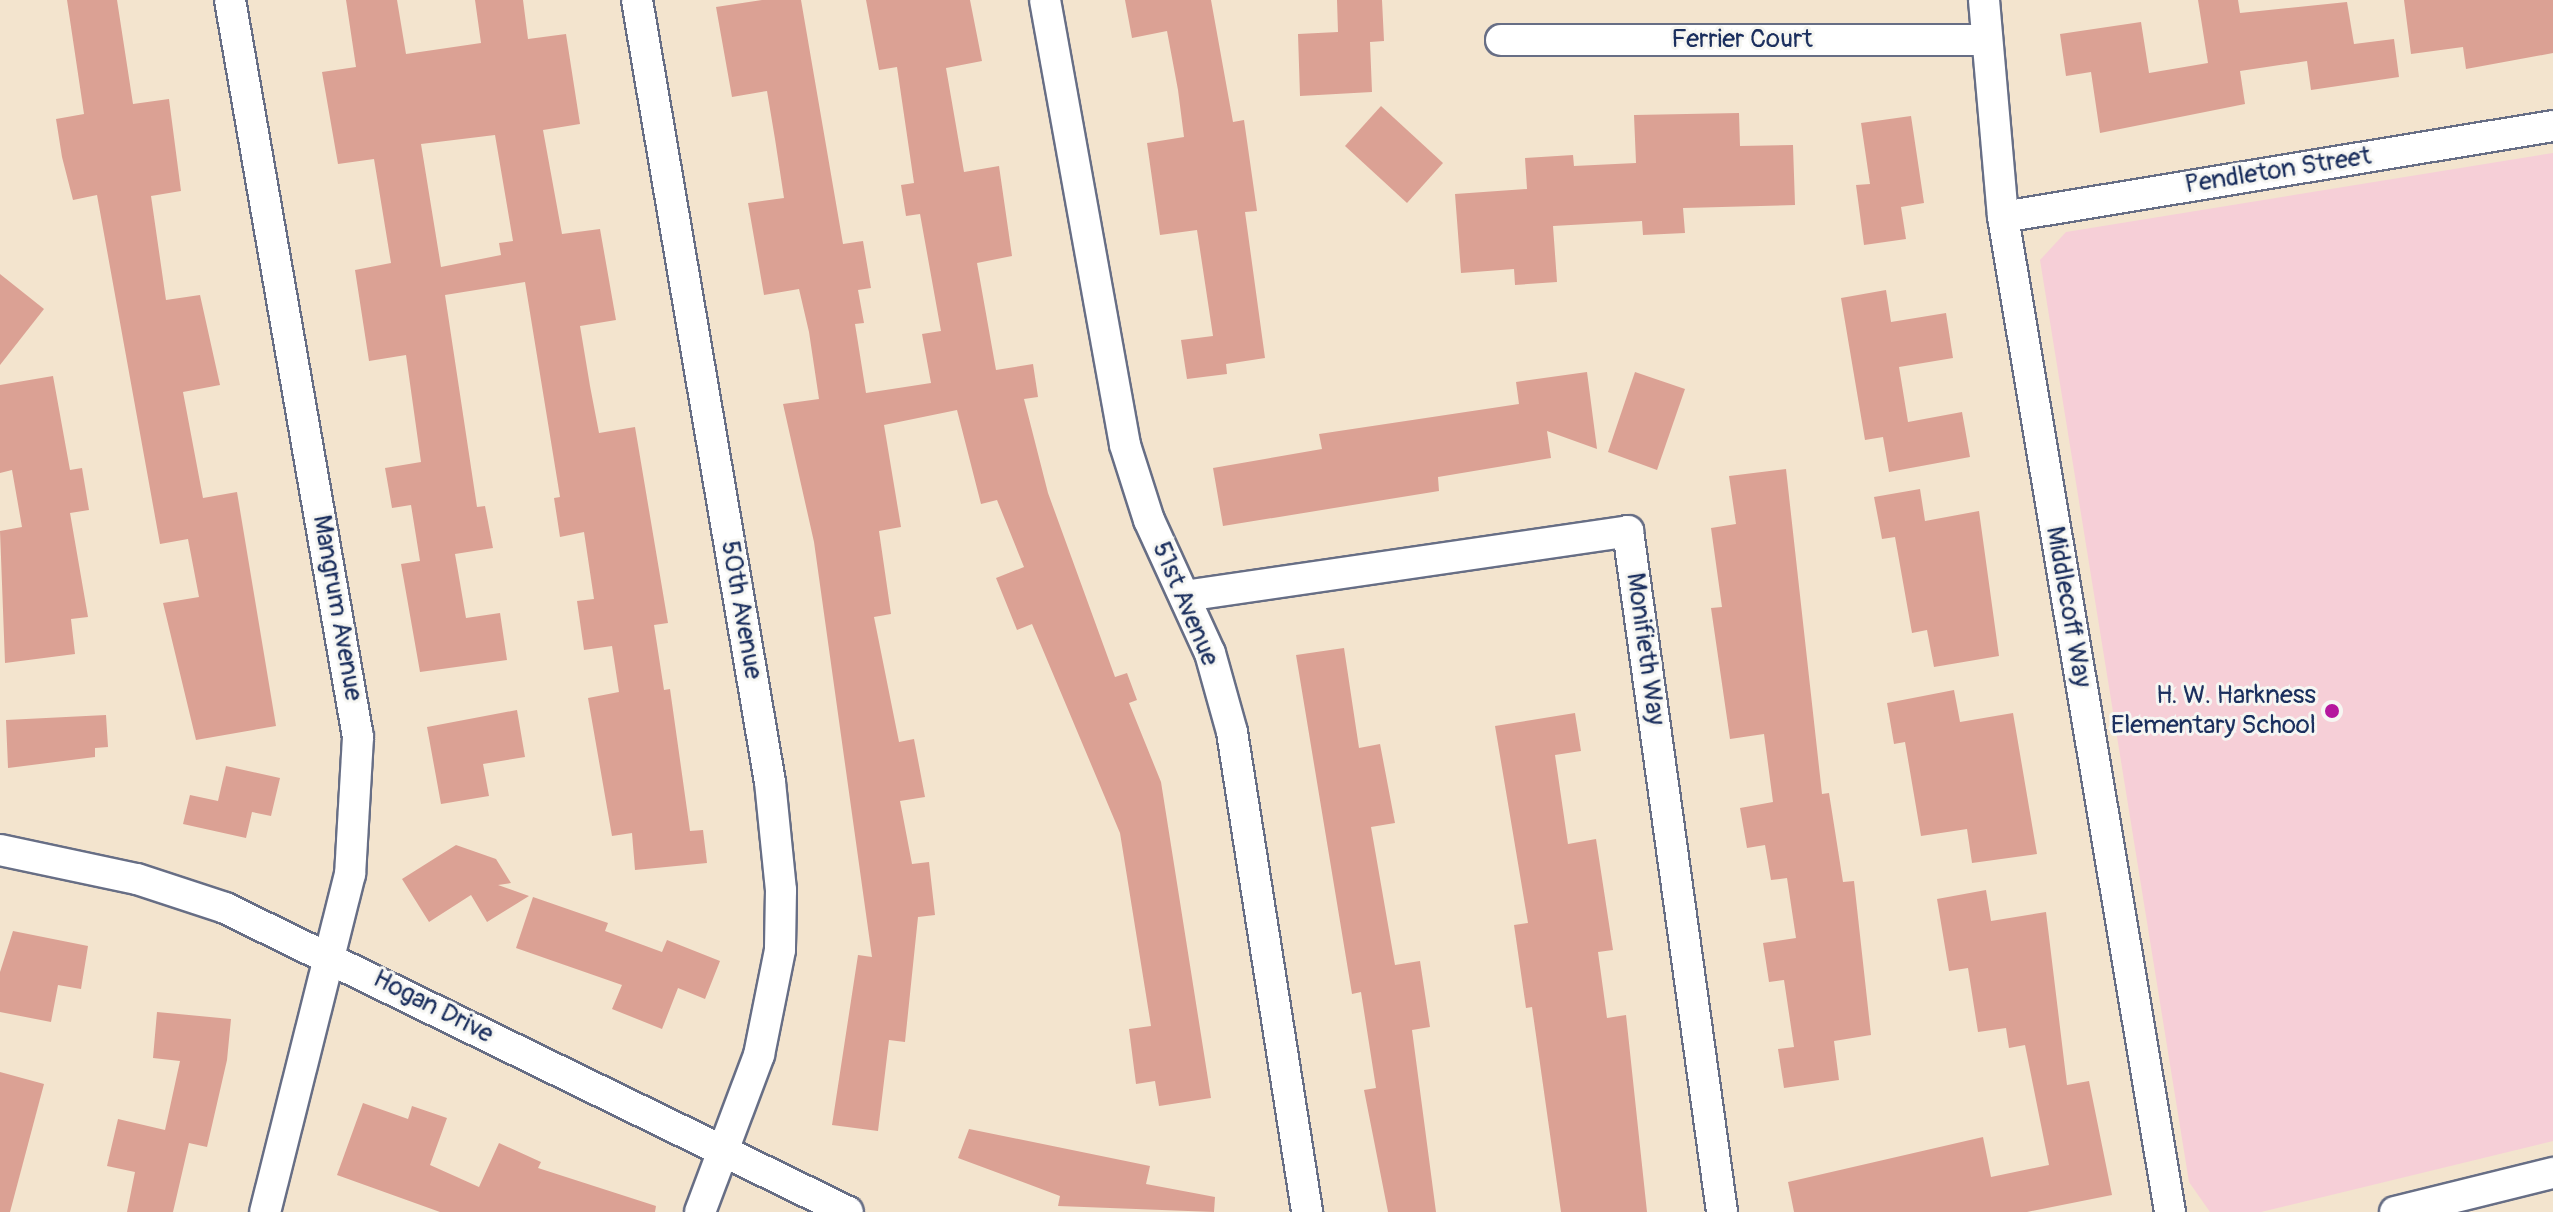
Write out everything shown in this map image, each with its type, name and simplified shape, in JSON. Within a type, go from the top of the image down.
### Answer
[{"type":"street","name":"Mangrum Avenue","points":[[230,0],[358,737],[350,874],[265,1212]]},
{"type":"street","name":"50th Avenue","points":[[637,0],[778,841],[780,950],[772,993],[723,1154],[700,1212]]},
{"type":"street","name":"51st Avenue","points":[[1045,0],[1125,445],[1185,596],[1232,732],[1307,1212]]},
{"type":"street","name":"Middlecoff Way","points":[[1984,0],[1983,40],[2003,217],[2170,1212]]},
{"type":"street","name":"Ferrier Court","points":[[1501,40],[1983,40]]},
{"type":"street","name":"Pendleton Street","points":[[2003,217],[2553,126]]},
{"type":"street","name":"Monifieth Way","points":[[1185,596],[1628,531],[1722,1212]]},
{"type":"street","name":"Hogan Drive","points":[[0,850],[137,879],[330,955],[723,1154],[848,1212]]},
{"type":"street","points":[[2395,1212],[2553,1173]]},
{"type":"shaded area","name":"H. W. Harkness Elementary School","points":[[2553,153],[2553,1141],[2261,1212],[2210,1212],[2189,1182],[2040,260],[2066,232]]},
{"type":"building","points":[[67,0],[117,0],[133,104],[169,99],[181,191],[151,196],[166,300],[200,295],[220,385],[183,392],[203,498],[237,492],[276,726],[196,740],[163,603],[199,597],[188,539],[160,544],[97,195],[73,200],[62,157],[56,119],[84,114]]},
{"type":"building","points":[[346,0],[397,0],[406,54],[481,43],[475,0],[523,0],[528,39],[566,34],[580,124],[543,130],[562,234],[600,229],[616,320],[580,326],[590,386],[599,433],[635,427],[668,623],[654,625],[664,690],[670,689],[690,831],[703,830],[707,863],[635,870],[632,833],[612,836],[588,698],[619,692],[612,646],[584,650],[577,601],[594,599],[584,532],[560,537],[554,498],[560,497],[525,282],[445,295],[477,507],[485,506],[493,548],[455,554],[466,618],[500,613],[507,660],[420,672],[401,564],[420,561],[411,505],[392,508],[385,468],[421,462],[406,355],[369,361],[355,270],[391,263],[374,159],[338,164],[322,72],[356,67]],"holes":[[[495,135],[513,241],[499,243],[501,255],[441,267],[421,144]]]},
{"type":"building","points":[[762,0],[801,0],[843,244],[863,241],[871,288],[858,290],[864,323],[855,324],[866,393],[931,383],[922,334],[941,331],[920,214],[906,216],[901,185],[914,183],[897,67],[879,70],[866,0],[970,0],[982,61],[946,68],[964,172],[999,166],[1012,256],[977,263],[996,370],[1033,364],[1038,397],[1024,399],[1048,493],[1115,677],[1127,673],[1137,700],[1129,703],[1161,782],[1211,1098],[1159,1106],[1155,1081],[1136,1084],[1129,1029],[1151,1026],[1120,833],[1032,624],[1017,630],[996,578],[1024,567],[997,500],[981,504],[957,410],[884,425],[901,527],[879,531],[891,614],[874,617],[899,742],[914,739],[925,797],[900,801],[912,864],[929,862],[935,915],[918,917],[905,1042],[889,1040],[878,1131],[832,1125],[858,955],[872,957],[814,542],[783,404],[819,399],[809,332],[799,289],[764,295],[748,203],[784,198],[767,91],[732,97],[716,7]]},
{"type":"building","points":[[1125,0],[1211,0],[1233,122],[1244,120],[1257,211],[1245,212],[1265,358],[1226,364],[1227,374],[1187,379],[1181,340],[1213,336],[1197,230],[1160,235],[1147,143],[1184,137],[1178,90],[1167,31],[1132,38]]},
{"type":"building","points":[[1337,0],[1382,0],[1384,41],[1370,42],[1372,92],[1300,96],[1298,34],[1338,32]]},
{"type":"building","points":[[2198,0],[2238,0],[2240,13],[2347,2],[2354,44],[2394,39],[2399,77],[2311,90],[2307,61],[2240,71],[2245,104],[2100,133],[2091,72],[2066,76],[2060,34],[2141,22],[2149,73],[2208,63]]},
{"type":"building","points":[[2404,0],[2553,0],[2553,53],[2466,69],[2463,47],[2411,54]]},
{"type":"building","points":[[1381,106],[1443,163],[1407,203],[1345,146]]},
{"type":"building","points":[[1739,113],[1740,146],[1793,145],[1795,205],[1683,208],[1685,233],[1643,235],[1642,221],[1553,226],[1557,282],[1515,285],[1514,269],[1461,273],[1455,194],[1527,189],[1525,158],[1573,155],[1574,166],[1636,163],[1634,115]]},
{"type":"building","points":[[1911,116],[1924,203],[1901,207],[1906,239],[1864,245],[1856,185],[1870,184],[1861,123]]},
{"type":"building","points":[[0,274],[44,309],[0,365]]},
{"type":"building","points":[[1886,290],[1891,322],[1946,313],[1953,358],[1899,367],[1908,422],[1962,412],[1970,457],[1889,472],[1883,437],[1865,440],[1841,298]]},
{"type":"building","points":[[1587,372],[1597,449],[1547,431],[1551,458],[1438,477],[1439,491],[1223,526],[1213,468],[1322,449],[1319,434],[1519,404],[1516,382]]},
{"type":"building","points":[[1635,372],[1685,389],[1657,470],[1608,452]]},
{"type":"building","points":[[53,376],[70,470],[82,468],[89,510],[70,513],[88,617],[71,619],[75,654],[5,663],[0,531],[22,527],[12,470],[0,473],[0,385]]},
{"type":"building","points":[[1786,469],[1822,794],[1829,793],[1843,882],[1854,881],[1871,1035],[1834,1041],[1839,1080],[1784,1088],[1778,1049],[1794,1047],[1784,980],[1769,982],[1763,943],[1796,938],[1787,878],[1771,880],[1765,845],[1747,848],[1740,808],[1773,802],[1764,734],[1730,739],[1711,608],[1722,607],[1711,528],[1736,524],[1729,476]]},
{"type":"building","points":[[1920,489],[1925,521],[1979,511],[1999,656],[1934,667],[1927,630],[1912,633],[1895,537],[1882,539],[1874,497]]},
{"type":"building","points":[[1344,648],[1359,748],[1380,744],[1395,823],[1371,827],[1395,965],[1420,961],[1430,1027],[1412,1030],[1436,1212],[1388,1212],[1364,1090],[1376,1088],[1361,992],[1352,994],[1296,655]]},
{"type":"building","points":[[1954,690],[1960,722],[2013,713],[2037,854],[1972,863],[1967,829],[1921,836],[1905,742],[1894,744],[1887,703]]},
{"type":"building","points":[[517,710],[525,757],[483,764],[489,796],[441,804],[427,727]]},
{"type":"building","points":[[1575,713],[1581,751],[1555,755],[1568,844],[1596,839],[1613,950],[1598,952],[1607,1018],[1626,1015],[1647,1212],[1561,1212],[1532,1007],[1526,1008],[1514,925],[1528,923],[1495,726]]},
{"type":"building","points":[[106,715],[108,747],[95,748],[95,757],[8,768],[6,720]]},
{"type":"building","points":[[226,766],[280,778],[271,816],[252,812],[246,838],[183,824],[190,795],[218,801]]},
{"type":"building","points":[[456,845],[496,859],[511,883],[498,885],[529,896],[487,922],[471,895],[429,922],[402,879]]},
{"type":"building","points":[[1986,890],[1991,921],[2046,912],[2067,1085],[2089,1081],[2112,1195],[2027,1212],[1794,1212],[1788,1182],[1983,1137],[1991,1177],[2049,1165],[2025,1045],[2009,1048],[2006,1028],[1978,1032],[1968,968],[1949,971],[1937,899]]},
{"type":"building","points":[[533,897],[608,923],[605,931],[662,952],[667,940],[720,961],[705,999],[678,988],[662,1029],[612,1009],[622,985],[516,948]]},
{"type":"building","points":[[13,931],[88,946],[81,989],[58,985],[51,1022],[0,1012],[0,972]]},
{"type":"building","points":[[157,1012],[231,1019],[227,1060],[207,1147],[189,1143],[173,1212],[127,1212],[135,1172],[107,1166],[118,1119],[165,1130],[180,1061],[153,1058]]},
{"type":"building","points":[[0,1072],[44,1084],[10,1212],[0,1212]]},
{"type":"building","points":[[363,1103],[408,1119],[412,1106],[447,1118],[430,1165],[479,1187],[499,1143],[541,1162],[538,1168],[656,1206],[655,1212],[440,1212],[337,1175]]},
{"type":"building","points":[[969,1129],[1150,1166],[1146,1184],[1215,1197],[1214,1212],[1058,1206],[1060,1196],[958,1158]]},
{"type":"place","name":"H. W. Harkness Elementary School","points":[[2332,711]]}]
